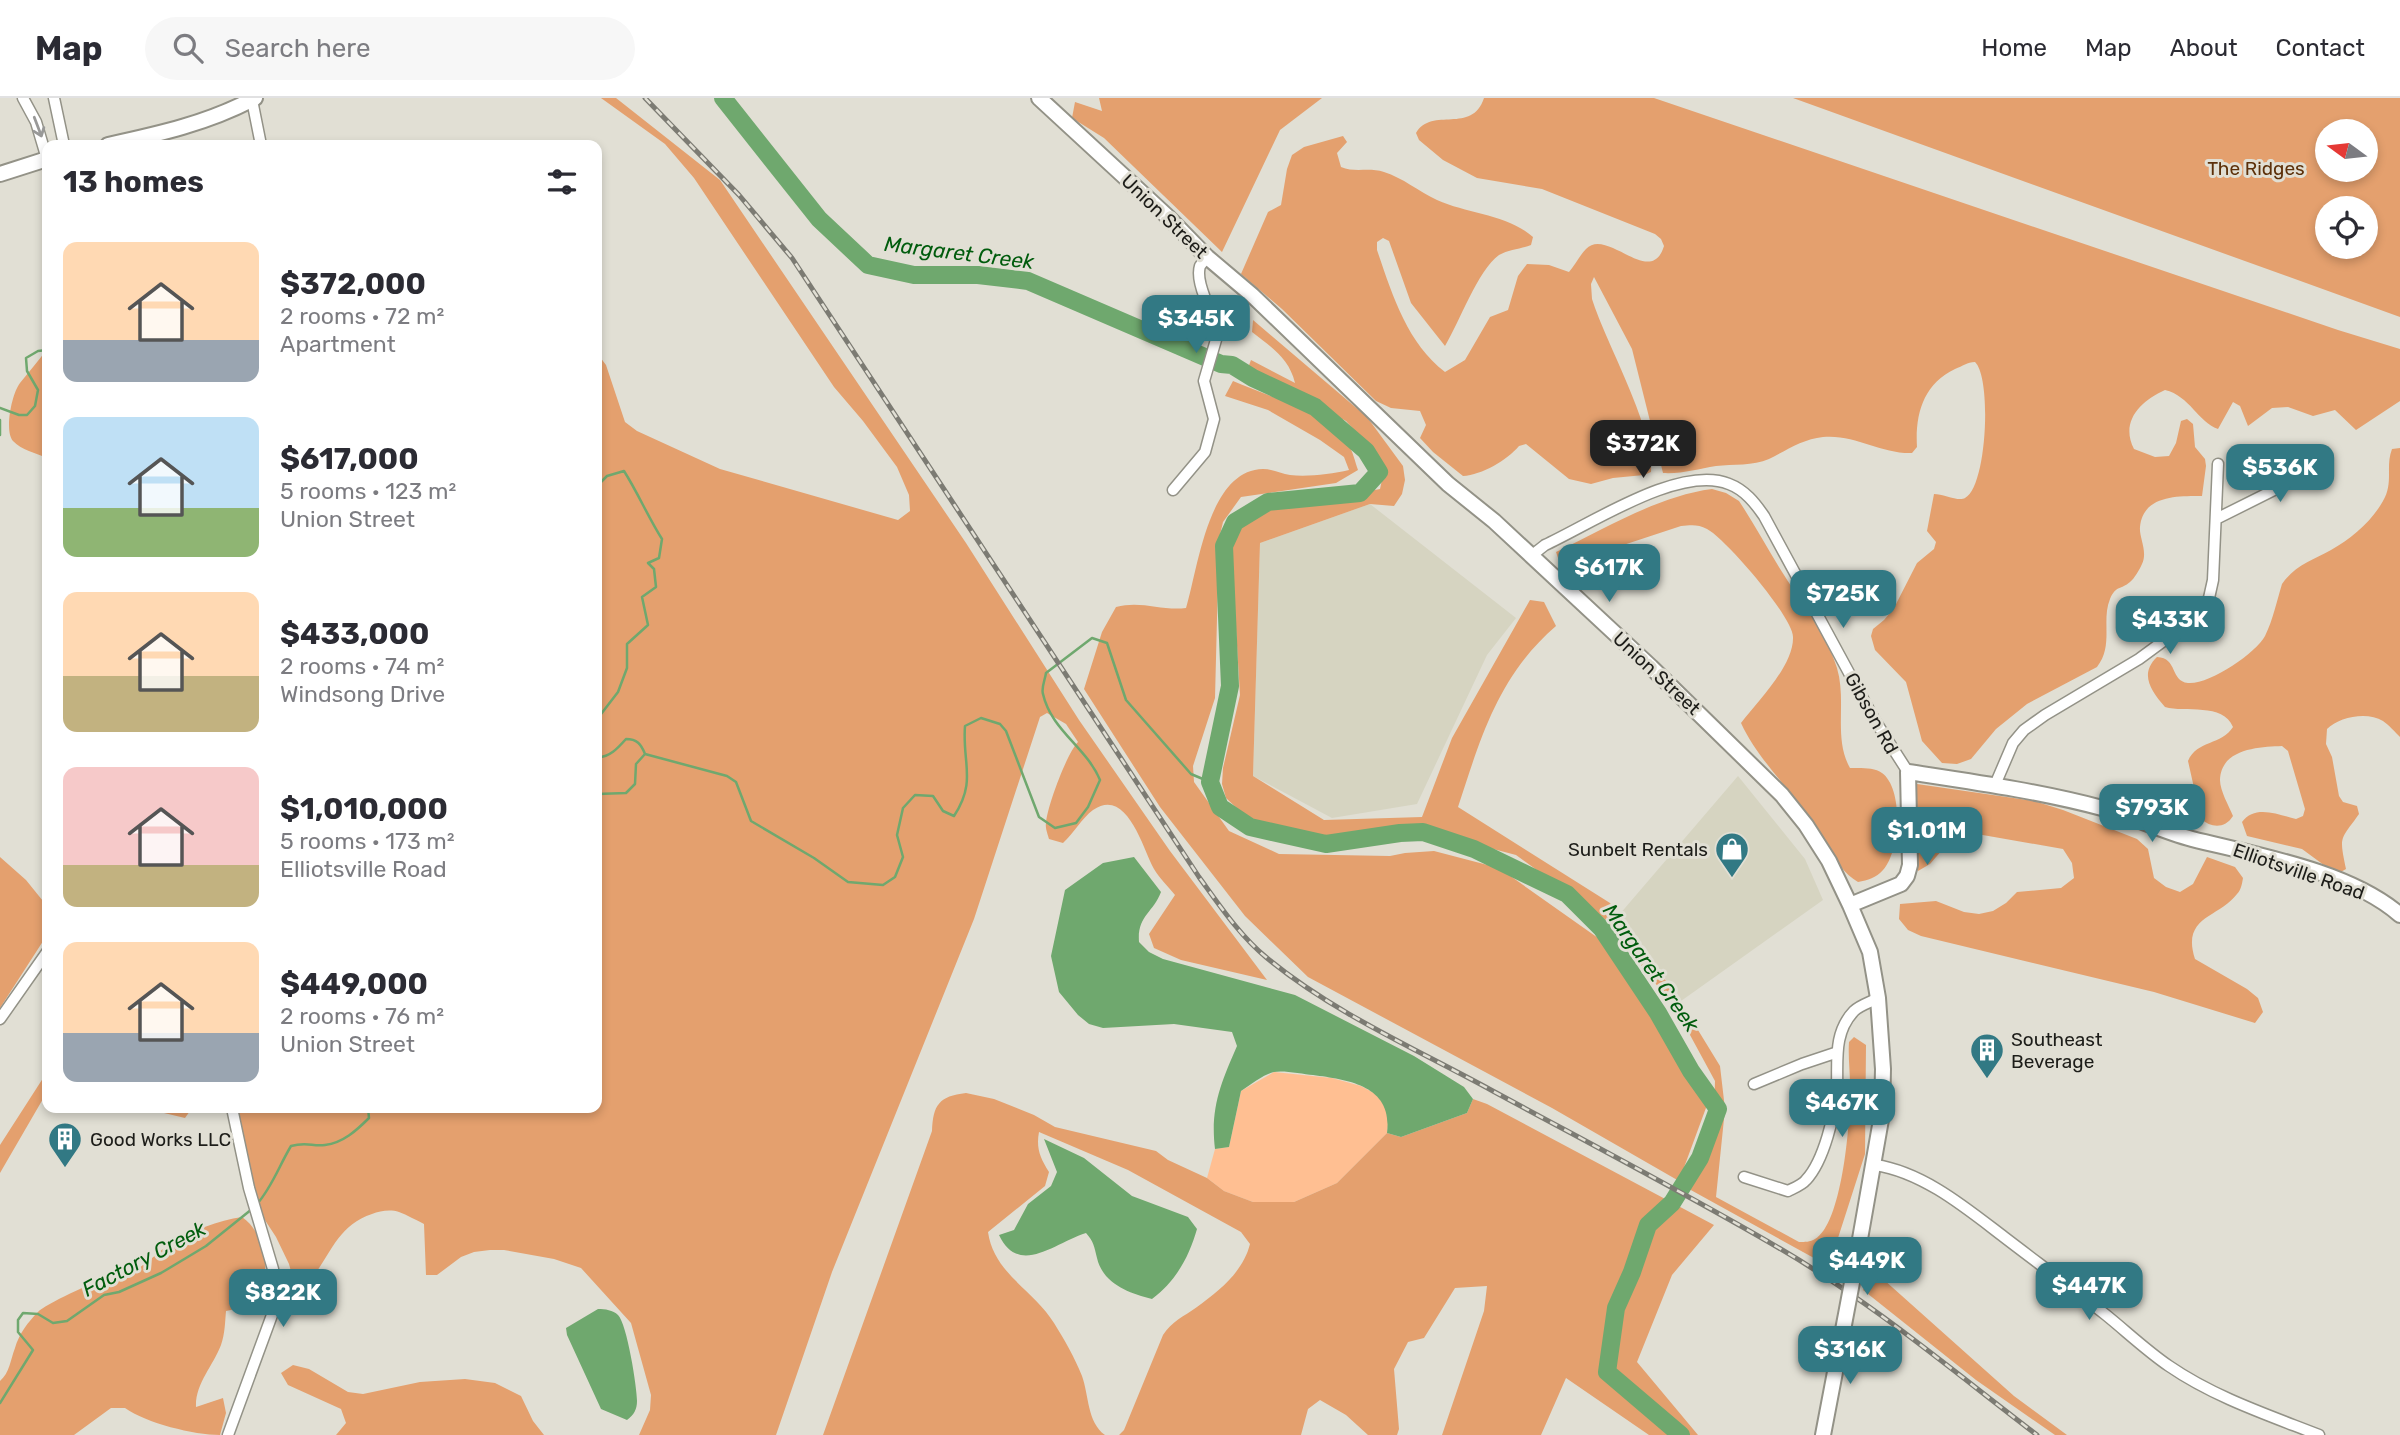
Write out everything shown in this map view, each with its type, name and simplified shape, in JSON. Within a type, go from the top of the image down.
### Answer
[{"type":"main road","name":"Union Street","points":[[1039,98],[1168,217],[1207,257],[1252,295],[1448,484],[1531,556],[1712,725],[1782,795],[1806,825],[1829,861],[1870,952],[1878,998],[1883,1069],[1882,1114],[1875,1165],[1823,1435]]},
{"type":"main road","points":[[130,140],[211,119],[253,99]]},
{"type":"main road","points":[[0,174],[42,161]]},
{"type":"main road","points":[[1850,905],[1901,884],[1907,876],[1910,865],[1908,772]]},
{"type":"main road","name":"Elliotsville Road","points":[[1908,772],[1995,785],[2103,808],[2190,838],[2266,856],[2334,879],[2388,904],[2400,915]]},
{"type":"street","points":[[23,98],[36,122],[42,142]]},
{"type":"street","points":[[54,98],[63,140]]},
{"type":"street","points":[[253,99],[260,140]]},
{"type":"street","points":[[1173,490],[1205,452],[1214,419],[1204,382],[1220,326],[1213,317],[1199,280],[1200,267],[1207,257]]},
{"type":"street","points":[[2216,519],[2296,479],[2318,455]]},
{"type":"street","points":[[1995,785],[2013,743],[2024,730],[2139,659],[2202,611],[2209,598],[2213,580],[2218,464]]},
{"type":"street","name":"Gibson Rd","points":[[1531,556],[1545,545],[1665,486],[1683,481],[1713,480],[1729,484],[1757,505],[1884,736],[1908,772]]},
{"type":"street","points":[[0,1019],[42,959]]},
{"type":"street","points":[[1744,1177],[1788,1191],[1804,1183],[1814,1170],[1831,1123],[1837,1089],[1835,1053],[1845,1025],[1855,1010],[1878,998]]},
{"type":"street","points":[[1754,1083],[1835,1053]]},
{"type":"street","points":[[228,1435],[272,1315],[275,1293],[273,1269],[249,1188],[233,1113]]},
{"type":"street","points":[[1875,1165],[1890,1167],[1949,1197],[2167,1365],[2197,1384],[2319,1435]]},
{"type":"shaded area","points":[[1370,504],[1516,618],[1487,655],[1417,804],[1332,818],[1253,776],[1260,543]]},
{"type":"shaded area","name":"Sunbelt Rentals","points":[[1738,776],[1805,859],[1823,900],[1681,1001],[1619,915]]},
{"type":"shaded area","points":[[1134,857],[1161,892],[1140,926],[1139,942],[1149,952],[1163,959],[1295,995],[1414,1056],[1464,1087],[1473,1099],[1467,1113],[1401,1137],[1387,1133],[1387,1117],[1383,1105],[1376,1095],[1366,1088],[1327,1077],[1274,1072],[1241,1091],[1229,1147],[1215,1149],[1214,1121],[1218,1096],[1237,1046],[1232,1032],[1174,1024],[1103,1028],[1089,1024],[1078,1015],[1059,992],[1051,956],[1065,890],[1103,863]]},
{"type":"shaded area","points":[[1274,1072],[1332,1078],[1361,1086],[1374,1093],[1385,1104],[1389,1118],[1387,1133],[1337,1183],[1294,1202],[1253,1202],[1224,1191],[1207,1178],[1215,1149],[1229,1147],[1241,1091]]},
{"type":"shaded area","points":[[1044,1139],[1084,1158],[1132,1196],[1188,1217],[1197,1229],[1180,1268],[1152,1299],[1118,1286],[1105,1275],[1086,1233],[1038,1254],[1017,1254],[1007,1247],[999,1235],[1014,1230],[1028,1204],[1051,1186],[1057,1172]]},
{"type":"shaded area","points":[[598,1309],[609,1310],[618,1315],[628,1342],[637,1401],[635,1412],[627,1420],[601,1409],[567,1335],[566,1328]]},
{"type":"green space","points":[[601,98],[616,98],[720,180],[966,543],[1079,720],[1170,851],[1267,980],[1181,960],[1154,948],[1149,934],[1175,895],[1154,869],[1132,823],[1115,806],[1105,805],[1093,810],[1063,843],[1049,839],[1047,815],[1063,768],[1078,742],[1066,724],[1047,713],[1040,717],[974,919],[832,1272],[776,1435],[639,1435],[650,1410],[651,1395],[631,1323],[581,1268],[554,1259],[490,1250],[461,1257],[437,1275],[426,1275],[424,1224],[399,1212],[382,1211],[357,1221],[337,1241],[314,1276],[292,1295],[293,1279],[289,1264],[259,1211],[238,1113],[602,1113],[602,360],[625,422],[637,431],[720,469],[898,520],[910,511],[909,495],[897,467],[834,387],[694,178],[665,144]]},
{"type":"green space","points":[[1099,98],[1322,98],[1280,130],[1222,252],[1104,138],[1072,118],[1075,102],[1102,111]]},
{"type":"green space","points":[[1484,98],[1654,98],[2400,349],[2400,401],[2356,430],[2335,410],[2313,416],[2288,407],[2272,408],[2248,426],[2240,406],[2233,402],[2218,429],[2211,426],[2174,393],[2165,390],[2148,400],[2131,421],[2129,430],[2134,449],[2155,457],[2169,456],[2176,443],[2181,421],[2187,419],[2193,424],[2195,447],[2205,459],[2202,496],[2163,500],[2155,503],[2143,516],[2140,531],[2144,559],[2133,579],[2117,590],[2110,599],[2105,650],[2097,667],[2027,704],[1996,729],[1971,759],[1957,764],[1942,763],[1922,741],[1906,682],[1875,650],[1871,636],[1873,629],[1894,608],[1917,563],[1934,549],[1936,542],[1927,531],[1934,494],[1962,499],[1972,490],[1978,474],[1985,432],[1984,388],[1975,362],[1944,375],[1928,392],[1920,412],[1917,447],[1912,453],[1846,438],[1823,437],[1802,442],[1756,463],[1663,473],[1632,349],[1594,277],[1591,284],[1592,299],[1638,409],[1650,453],[1651,472],[1591,484],[1569,479],[1526,444],[1519,446],[1494,466],[1463,476],[1420,438],[1426,425],[1420,411],[1391,408],[1376,401],[1282,309],[1241,274],[1268,212],[1281,205],[1292,155],[1304,147],[1343,136],[1347,142],[1337,153],[1341,167],[1384,172],[1437,200],[1511,223],[1533,237],[1531,245],[1503,253],[1491,262],[1476,284],[1445,346],[1411,303],[1389,241],[1383,238],[1377,242],[1377,250],[1402,317],[1420,347],[1445,372],[1465,360],[1490,317],[1508,310],[1518,276],[1527,264],[1549,265],[1569,272],[1586,249],[1595,244],[1605,245],[1639,260],[1649,262],[1658,258],[1664,246],[1655,234],[1542,189],[1477,178],[1443,160],[1419,140],[1416,133],[1423,125],[1471,115]]},
{"type":"green space","name":"The Ridges","points":[[1793,98],[2400,98],[2400,317]]},
{"type":"green space","points":[[1253,320],[1367,417],[1403,466],[1405,480],[1402,494],[1394,506],[1370,504],[1260,543],[1253,776],[1324,820],[1422,817],[1452,738],[1530,600],[1544,602],[1556,626],[1519,666],[1494,709],[1458,807],[1610,903],[1679,999],[1720,1066],[1725,1109],[1716,1197],[1799,1242],[1815,1239],[1825,1229],[1832,1213],[1839,1191],[1847,1143],[1850,1100],[1849,1042],[1854,1037],[1866,1045],[1865,1154],[1838,1238],[1823,1263],[1689,1189],[1700,1148],[1714,1118],[1715,1081],[1677,1011],[1606,920],[1516,855],[1421,830],[1339,841],[1269,827],[1242,813],[1226,798],[1222,784],[1223,768],[1240,695],[1230,554],[1234,538],[1244,525],[1266,511],[1380,489],[1383,475],[1381,459],[1346,421],[1248,368],[1251,360],[1295,383],[1284,360],[1252,332]]},
{"type":"green space","points":[[42,355],[42,456],[16,444],[10,436],[12,403],[20,383]]},
{"type":"green space","points":[[1233,381],[1295,406],[1325,422],[1348,444],[1358,470],[1336,483],[1241,497],[1223,522],[1219,539],[1215,698],[1193,766],[1194,782],[1229,831],[1279,854],[1390,856],[1434,851],[1499,868],[1608,945],[1710,1097],[1679,1181],[1552,1108],[1308,977],[1245,916],[1160,807],[1084,689],[1102,632],[1116,607],[1134,605],[1186,608],[1208,524],[1229,486],[1244,474],[1263,469],[1304,476],[1349,470],[1344,457],[1320,440],[1268,410],[1225,396]]},
{"type":"green space","points":[[2400,448],[2400,737],[2383,721],[2369,716],[2339,721],[2327,729],[2326,744],[2332,757],[2339,796],[2343,802],[2357,806],[2359,814],[2343,839],[2346,869],[2339,873],[2332,871],[2302,849],[2247,836],[2242,822],[2254,813],[2275,813],[2296,819],[2303,816],[2305,809],[2288,751],[2282,746],[2243,751],[2227,761],[2222,769],[2220,784],[2233,816],[2218,826],[2201,819],[2188,761],[2197,749],[2223,737],[2233,727],[2228,719],[2212,711],[2165,707],[2155,695],[2148,676],[2157,657],[2168,661],[2182,681],[2197,682],[2231,667],[2252,651],[2265,636],[2282,584],[2287,577],[2346,541],[2378,508],[2388,487],[2392,449]]},
{"type":"green space","points":[[1712,489],[1739,501],[1814,620],[1833,656],[1840,681],[1842,744],[1850,768],[1879,771],[1889,781],[1894,792],[1897,821],[1893,850],[1883,870],[1872,878],[1858,882],[1841,867],[1807,816],[1753,745],[1741,723],[1781,671],[1792,648],[1793,637],[1771,596],[1716,535],[1704,527],[1681,526],[1561,567],[1556,552],[1652,506]]},
{"type":"green space","points":[[1917,784],[2034,801],[2137,839],[2148,849],[2154,878],[2166,887],[2180,892],[2193,884],[2207,857],[2235,867],[2243,878],[2239,891],[2197,926],[2192,945],[2195,959],[2247,989],[2258,998],[2263,1012],[2255,1023],[2154,992],[1921,936],[1908,930],[1899,919],[1900,904],[1936,901],[1964,912],[1979,914],[1993,911],[2017,892],[2061,888],[2074,878],[2072,863],[2063,849],[1977,834],[1949,842],[1930,864],[1918,871],[1917,813],[1914,798]]},
{"type":"green space","points":[[0,857],[26,880],[42,900],[42,943],[0,1008]]},
{"type":"green space","points":[[42,1080],[42,1101],[0,1173],[0,1145]]},
{"type":"green space","points":[[966,1093],[994,1099],[1034,1115],[1055,1127],[1156,1151],[1168,1160],[1207,1178],[1224,1191],[1253,1202],[1294,1202],[1337,1183],[1387,1133],[1401,1137],[1467,1113],[1473,1099],[1487,1104],[1714,1225],[1672,1275],[1637,1362],[1698,1435],[1649,1435],[1566,1378],[1541,1435],[1442,1435],[1484,1311],[1487,1286],[1455,1288],[1424,1338],[1408,1342],[1394,1369],[1399,1429],[1397,1435],[1368,1435],[1346,1415],[1320,1400],[1308,1409],[1301,1435],[1119,1435],[1124,1430],[1166,1330],[1229,1280],[1242,1263],[1250,1244],[1241,1232],[1128,1170],[1039,1132],[1040,1153],[1049,1172],[1045,1186],[988,1232],[992,1247],[1006,1271],[1046,1311],[1065,1342],[1082,1376],[1095,1423],[1105,1435],[823,1435],[932,1131],[936,1108],[944,1099]]},
{"type":"green space","points":[[164,1113],[189,1113],[185,1118]]},
{"type":"green space","points":[[242,1217],[251,1225],[262,1246],[265,1258],[264,1283],[255,1305],[226,1311],[221,1345],[198,1391],[196,1407],[223,1398],[226,1413],[220,1435],[171,1427],[145,1419],[125,1408],[111,1408],[74,1435],[0,1435],[0,1381],[8,1370],[21,1333],[42,1308],[91,1284],[137,1269],[187,1234],[215,1223]]},
{"type":"green space","points":[[1869,1277],[1883,1279],[2014,1396],[2067,1435],[2055,1435],[1976,1380],[1863,1290]]},
{"type":"green space","points":[[293,1365],[309,1369],[348,1392],[363,1394],[420,1382],[465,1379],[495,1383],[521,1396],[533,1421],[544,1435],[336,1435],[346,1423],[341,1409],[288,1385],[281,1373]]},
{"type":"waterway","name":"Margaret Creek","points":[[723,98],[819,219],[868,265],[914,275],[978,275],[1028,281],[1221,364],[1232,365],[1253,378],[1315,407],[1366,451],[1379,472],[1360,493],[1268,502],[1235,522],[1224,546],[1230,686],[1210,782],[1220,807],[1250,827],[1326,844],[1423,832],[1474,849],[1567,894],[1602,929],[1658,1013],[1691,1071],[1718,1109],[1700,1158],[1672,1203],[1648,1225],[1616,1308],[1607,1372],[1681,1435]]},
{"type":"waterway","points":[[0,408],[27,415],[35,406],[38,390],[27,371],[26,358],[42,351]]},
{"type":"waterway","points":[[0,420],[0,435]]},
{"type":"waterway","points":[[602,481],[607,476],[624,471],[662,539],[659,558],[648,563],[654,569],[656,587],[642,597],[648,625],[627,644],[627,668],[618,692],[602,713]]},
{"type":"waterway","name":"Factory Creek","points":[[602,794],[626,793],[635,784],[636,764],[645,754],[727,776],[736,782],[751,821],[814,858],[848,882],[883,885],[895,877],[903,857],[897,835],[903,808],[915,795],[933,796],[943,811],[954,816],[961,804],[967,782],[965,726],[981,718],[1000,724],[1006,731],[1039,817],[1055,828],[1076,823],[1088,807],[1100,780],[1087,758],[1053,718],[1042,689],[1046,673],[1092,638],[1107,643],[1126,700],[1191,774],[1210,782]]},
{"type":"waterway","points":[[602,757],[616,749],[626,739],[638,743],[645,754]]},
{"type":"waterway","name":"Factory Creek","points":[[257,1204],[291,1146],[325,1145],[344,1139],[369,1118],[368,1113]]},
{"type":"waterway","name":"Factory Creek","points":[[0,1403],[33,1350],[18,1332],[18,1320],[23,1313],[38,1314],[53,1323],[67,1321],[104,1295],[119,1292],[161,1273],[206,1246],[252,1209]]},
{"type":"railway","points":[[645,98],[739,195],[792,258],[1199,877],[1257,949],[1293,978],[1348,1013],[1672,1188],[1813,1269],[1911,1337],[2037,1435]]},
{"type":"place","name":"Sunbelt Rentals","points":[[1732,879]]},
{"type":"place","name":"Southeast Beverage","points":[[1987,1080]]},
{"type":"place","name":"Good Works LLC","points":[[65,1169]]}]
